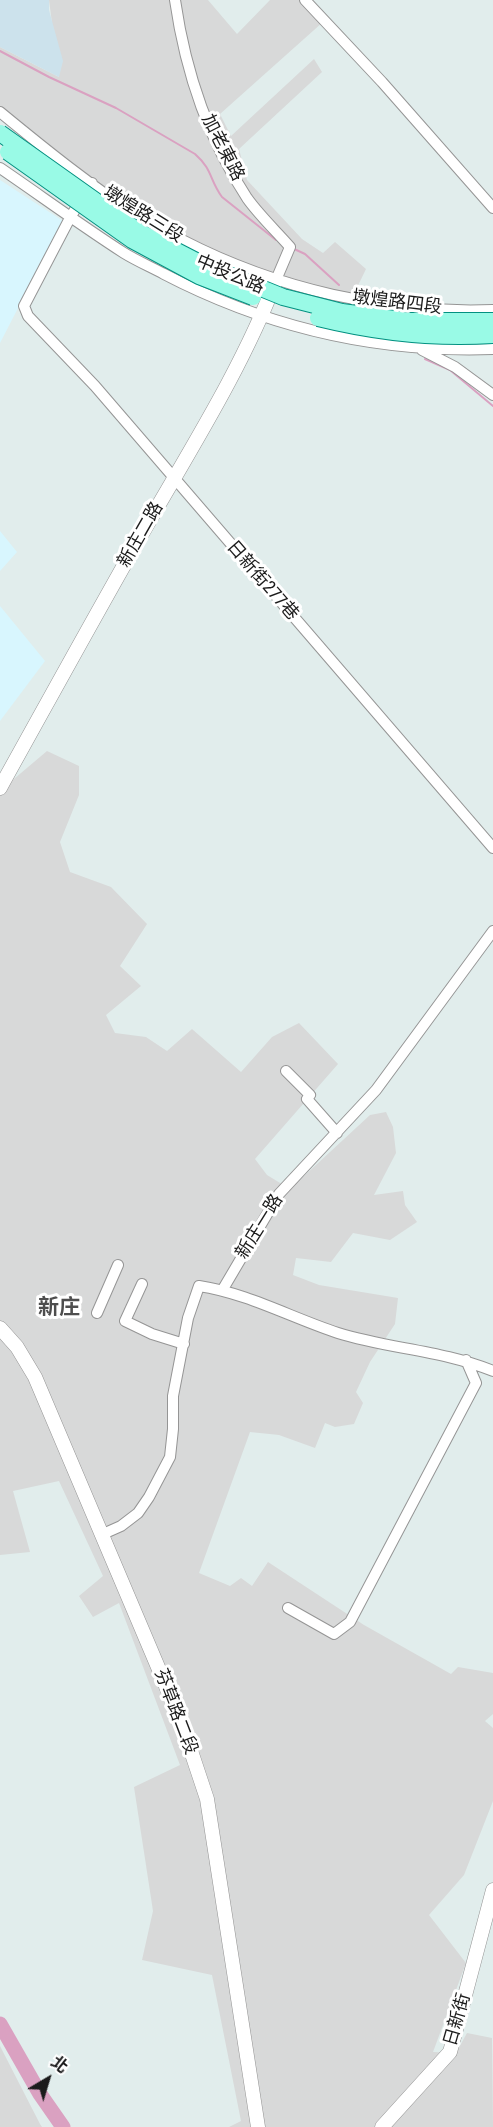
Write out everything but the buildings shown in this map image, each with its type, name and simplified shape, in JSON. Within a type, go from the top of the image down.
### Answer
[{"type":"main road","name":"中投公路","points":[[0,133],[138,231],[202,264],[284,297],[342,312],[409,321],[493,321]]},
{"type":"main road","name":"中投公路","points":[[0,146],[132,240],[199,276],[280,308],[340,323],[411,335],[493,335]]},
{"type":"street","name":"加老東路","points":[[175,0],[194,87],[204,117],[248,198],[290,247],[276,280]]},
{"type":"street","points":[[305,0],[382,82],[493,207]]},
{"type":"street","name":"墩煌路三段","points":[[0,112],[143,220],[206,252],[288,285],[337,295]]},
{"type":"street","points":[[0,168],[125,253],[193,289],[262,316],[338,337],[419,349],[493,349]]},
{"type":"street","points":[[71,216],[92,183]]},
{"type":"street","name":"日新街277巷","points":[[71,216],[24,306],[28,316],[95,386],[493,848]]},
{"type":"street","name":"新庄二路","points":[[0,788],[233,376],[262,316],[276,280]]},
{"type":"street","name":"墩煌路四段","points":[[337,295],[416,309],[493,310]]},
{"type":"street","points":[[352,298],[400,339],[455,367],[493,395]]},
{"type":"street","name":"新庄一路","points":[[223,1289],[279,1194],[376,1090],[493,931]]},
{"type":"street","points":[[286,1071],[310,1095],[307,1100],[337,1133]]},
{"type":"street","points":[[97,1313],[118,1264]]},
{"type":"street","points":[[142,1284],[125,1321],[152,1334],[183,1344]]},
{"type":"street","points":[[103,1534],[121,1526],[138,1512],[149,1497],[170,1457],[173,1396],[188,1318],[199,1286],[223,1289],[339,1333],[466,1360],[493,1371]]},
{"type":"street","name":"芬草路二段","points":[[0,1328],[17,1347],[35,1377],[184,1730],[207,1799],[258,2127]]},
{"type":"street","points":[[288,1608],[334,1634],[350,1622],[476,1383],[466,1360]]},
{"type":"street","name":"日新街","points":[[382,2127],[450,2052],[493,1890]]},
{"type":"shaded area","points":[[0,0],[49,0],[49,10],[63,61],[59,77],[0,47]]},
{"type":"shaded area","points":[[49,0],[208,0],[237,34],[270,0],[305,0],[323,22],[220,114],[231,136],[314,59],[322,72],[239,149],[247,180],[302,239],[323,253],[335,242],[366,269],[352,298],[219,257],[125,206],[0,111],[0,47],[59,77]]},
{"type":"shaded area","points":[[0,180],[63,221],[0,343]]},
{"type":"shaded area","points":[[0,531],[17,552],[0,571]]},
{"type":"shaded area","points":[[0,606],[45,661],[0,721]]},
{"type":"shaded area","points":[[47,751],[79,766],[79,795],[60,842],[70,872],[111,887],[147,924],[120,966],[141,986],[106,1015],[115,1033],[146,1037],[167,1051],[192,1029],[241,1072],[272,1037],[299,1023],[338,1064],[255,1159],[267,1175],[290,1189],[370,1115],[386,1112],[393,1127],[396,1153],[374,1195],[403,1191],[405,1205],[417,1222],[390,1240],[353,1233],[331,1262],[296,1258],[293,1275],[319,1285],[398,1298],[395,1324],[370,1362],[356,1392],[363,1403],[354,1424],[335,1427],[325,1423],[315,1448],[279,1435],[250,1432],[199,1573],[230,1586],[241,1578],[252,1586],[268,1562],[364,1625],[451,1674],[458,1667],[493,1673],[493,1714],[485,1721],[493,1728],[493,1801],[464,1875],[429,1915],[466,1963],[433,2052],[456,2053],[467,2033],[492,2038],[493,2127],[229,2127],[241,2121],[212,1975],[142,1960],[153,1911],[134,1787],[180,1765],[119,1603],[93,1617],[79,1596],[103,1576],[59,1481],[13,1491],[30,1552],[0,1555],[0,787],[8,784]]},
{"type":"shaded area","points":[[0,2046],[40,2124],[42,2127],[0,2127]]},
{"type":"waterway","points":[[0,51],[116,108],[195,154],[205,165],[222,197],[276,240]]},
{"type":"waterway","points":[[292,248],[305,254],[339,285]]},
{"type":"waterway","points":[[425,359],[450,370],[493,406]]},
{"type":"waterway","points":[[0,2024],[40,2094],[63,2127]]},
{"type":"district","name":"新庄","points":[[59,1309]]}]
